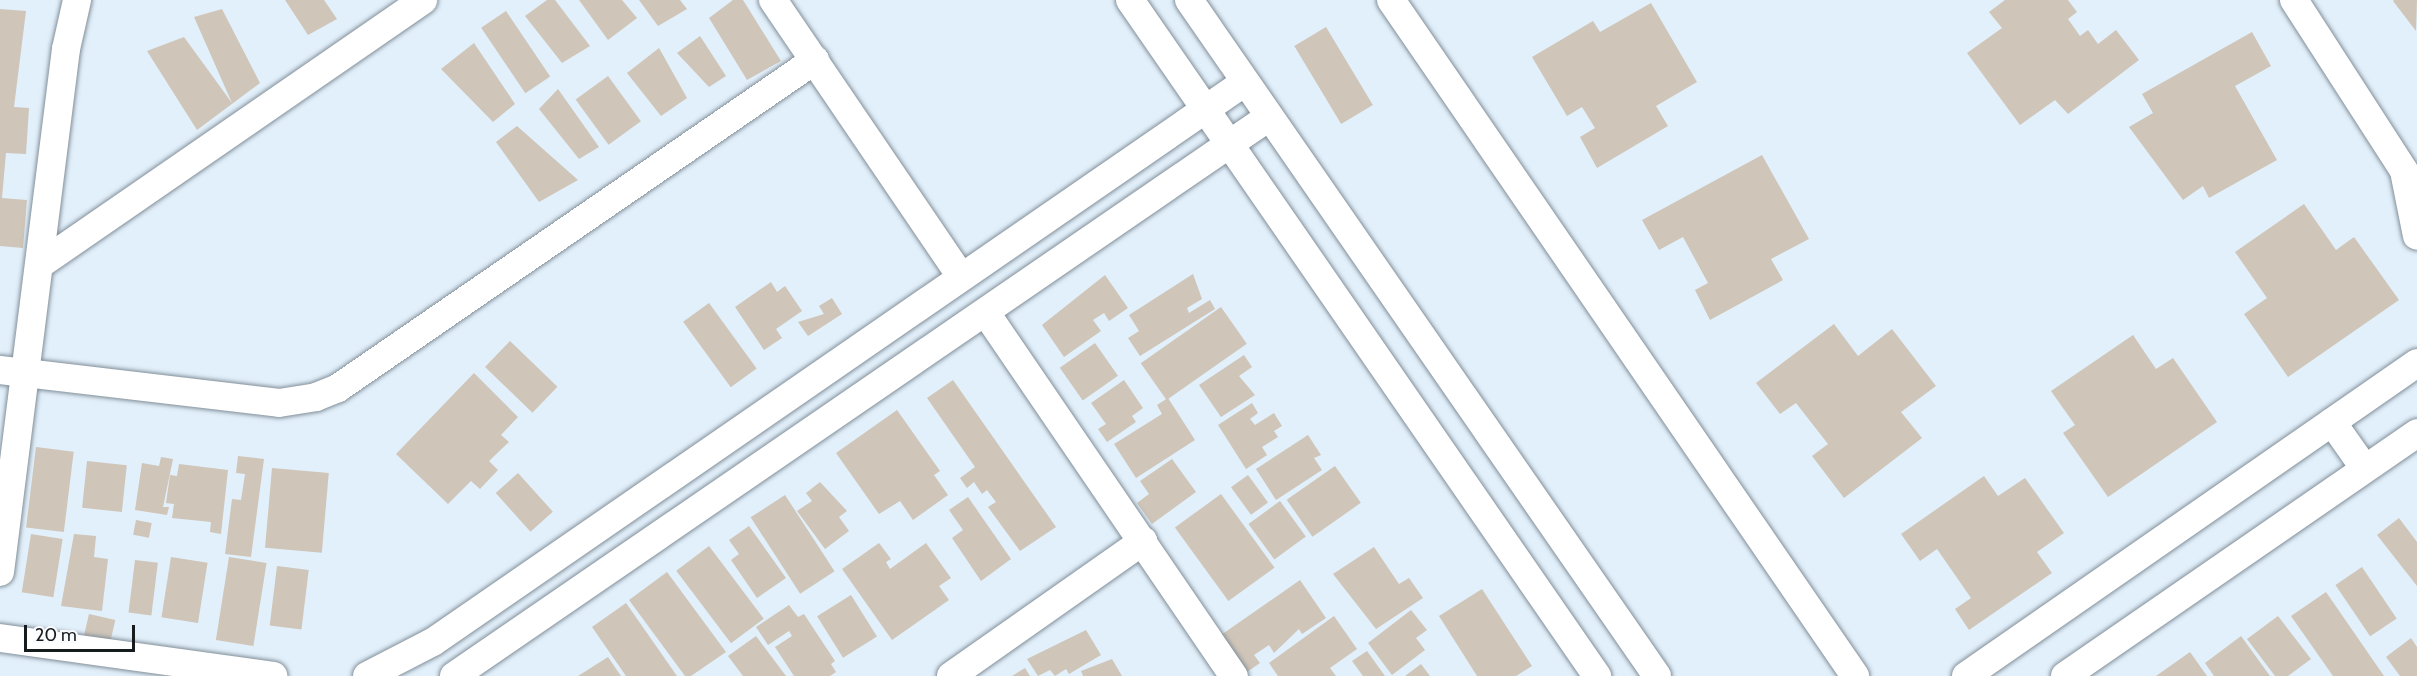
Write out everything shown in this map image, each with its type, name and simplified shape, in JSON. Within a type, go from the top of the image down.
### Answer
[{"type":"street","points":[[0,572],[13,372],[42,263],[66,49],[77,0]]},
{"type":"street","points":[[42,263],[423,0]]},
{"type":"street","points":[[773,0],[961,277]]},
{"type":"street","points":[[1130,0],[1597,676]]},
{"type":"street","points":[[1189,0],[1657,676]]},
{"type":"street","points":[[1390,0],[1855,676]]},
{"type":"street","points":[[2294,0],[2411,175],[2417,236]]},
{"type":"street","points":[[13,372],[279,403],[316,397],[338,388],[814,60]]},
{"type":"street","points":[[383,673],[1245,82]]},
{"type":"street","points":[[454,676],[1269,117]]},
{"type":"street","points":[[986,313],[1234,676]]},
{"type":"street","points":[[1966,676],[2417,363]]},
{"type":"street","points":[[2332,422],[2365,469]]},
{"type":"street","points":[[2065,676],[2417,433]]},
{"type":"street","points":[[951,676],[1143,541]]},
{"type":"street","points":[[0,638],[273,676]]},
{"type":"building","points":[[285,0],[324,0],[337,19],[308,35]]},
{"type":"building","points":[[547,0],[555,0],[590,46],[562,63],[525,16]]},
{"type":"building","points":[[579,0],[622,0],[637,18],[608,40]]},
{"type":"building","points":[[639,0],[680,0],[687,9],[658,26]]},
{"type":"building","points":[[733,0],[743,0],[781,61],[747,80],[709,18]]},
{"type":"building","points":[[2005,0],[2068,0],[2077,12],[2068,19],[2080,36],[2088,30],[2098,44],[2116,30],[2139,60],[2068,114],[2055,100],[2020,125],[1967,53],[2002,28],[1989,12]]},
{"type":"building","points":[[2417,0],[2416,31],[2393,1]]},
{"type":"building","points":[[1651,3],[1697,82],[1656,106],[1668,126],[1597,168],[1580,137],[1595,128],[1582,107],[1567,116],[1532,57],[1593,21],[1600,32]]},
{"type":"building","points":[[0,9],[26,11],[14,107],[29,108],[26,154],[6,153],[2,198],[27,200],[23,248],[0,246]]},
{"type":"building","points":[[222,9],[260,83],[197,130],[147,51],[184,37],[232,103],[194,17]]},
{"type":"building","points":[[506,11],[550,76],[525,93],[481,28]]},
{"type":"building","points":[[1326,27],[1373,105],[1341,124],[1294,46]]},
{"type":"building","points":[[2252,32],[2271,66],[2235,86],[2277,160],[2209,198],[2203,186],[2183,200],[2129,127],[2153,113],[2142,94]]},
{"type":"building","points":[[700,36],[726,76],[709,87],[677,53]]},
{"type":"building","points":[[474,43],[515,104],[493,122],[441,69]]},
{"type":"building","points":[[659,48],[687,98],[661,116],[627,73]]},
{"type":"building","points":[[608,76],[641,121],[609,145],[576,100]]},
{"type":"building","points":[[558,89],[599,147],[579,159],[539,109]]},
{"type":"building","points":[[517,126],[578,180],[539,202],[496,142]]},
{"type":"building","points":[[1762,155],[1809,239],[1771,259],[1783,280],[1710,320],[1695,290],[1708,283],[1683,237],[1659,250],[1642,220]]},
{"type":"building","points":[[2304,204],[2336,250],[2354,237],[2399,300],[2288,377],[2244,314],[2267,298],[2235,252]]},
{"type":"building","points":[[1193,274],[1202,299],[1187,308],[1189,313],[1210,300],[1215,309],[1140,356],[1128,338],[1139,331],[1129,315]]},
{"type":"building","points":[[1105,275],[1128,308],[1109,321],[1104,313],[1093,320],[1101,331],[1064,357],[1042,325]]},
{"type":"building","points":[[771,282],[777,292],[785,286],[802,311],[776,329],[782,338],[764,350],[735,307]]},
{"type":"building","points":[[832,298],[842,314],[808,336],[798,322],[824,314],[819,306]]},
{"type":"building","points":[[709,303],[757,369],[731,387],[683,322]]},
{"type":"building","points":[[1221,307],[1247,344],[1167,400],[1141,363]]},
{"type":"building","points":[[1834,324],[1858,356],[1892,329],[1936,386],[1901,412],[1922,438],[1844,498],[1812,456],[1828,444],[1796,403],[1780,414],[1756,383]]},
{"type":"building","points":[[2133,335],[2156,369],[2173,358],[2217,422],[2108,497],[2063,433],[2075,425],[2051,391]]},
{"type":"building","points":[[510,341],[557,387],[532,413],[485,367]]},
{"type":"building","points":[[1095,343],[1118,376],[1083,400],[1060,368]]},
{"type":"building","points":[[1244,355],[1252,367],[1239,376],[1255,395],[1221,417],[1199,385]]},
{"type":"building","points":[[474,373],[518,417],[501,435],[509,442],[489,461],[498,470],[480,489],[471,481],[448,504],[396,454]]},
{"type":"building","points":[[953,380],[1056,527],[1020,551],[988,507],[996,502],[987,490],[982,494],[974,482],[967,488],[960,478],[975,467],[927,398]]},
{"type":"building","points":[[1124,380],[1143,408],[1132,416],[1136,422],[1107,442],[1098,429],[1106,424],[1091,403]]},
{"type":"building","points":[[1168,398],[1195,440],[1136,478],[1114,444],[1162,414],[1157,405]]},
{"type":"building","points":[[1252,403],[1258,413],[1250,419],[1255,425],[1274,413],[1282,426],[1274,431],[1278,437],[1262,447],[1267,455],[1246,469],[1218,425]]},
{"type":"building","points":[[897,410],[940,471],[934,475],[948,495],[913,520],[900,501],[879,514],[836,453]]},
{"type":"building","points":[[1308,435],[1321,455],[1314,458],[1322,470],[1276,500],[1256,469]]},
{"type":"building","points":[[36,447],[74,452],[64,532],[26,527]]},
{"type":"building","points":[[238,456],[264,459],[251,557],[225,554],[232,499],[241,500],[245,474],[236,473]]},
{"type":"building","points":[[161,457],[173,459],[163,507],[169,507],[167,515],[135,510],[142,463],[159,466]]},
{"type":"building","points":[[1172,459],[1196,492],[1152,524],[1137,503],[1149,494],[1140,481]]},
{"type":"building","points":[[87,461],[127,465],[122,512],[82,508]]},
{"type":"building","points":[[179,464],[228,470],[221,534],[210,532],[211,522],[172,518],[174,504],[166,503],[170,475],[177,476]]},
{"type":"building","points":[[1335,466],[1361,503],[1312,537],[1287,500]]},
{"type":"building","points":[[272,468],[329,473],[322,553],[265,548]]},
{"type":"building","points":[[518,473],[553,512],[531,532],[496,493]]},
{"type":"building","points":[[1248,475],[1268,503],[1251,515],[1231,487]]},
{"type":"building","points":[[1984,476],[1998,496],[2025,478],[2064,533],[2037,552],[2052,573],[1969,630],[1955,609],[1971,598],[1937,549],[1920,561],[1901,534]]},
{"type":"building","points":[[820,482],[847,511],[839,517],[849,531],[825,549],[797,511],[812,501],[806,493]]},
{"type":"building","points":[[1221,494],[1274,568],[1228,601],[1175,528]]},
{"type":"building","points":[[785,495],[835,571],[800,594],[751,517]]},
{"type":"building","points":[[968,497],[1011,559],[981,581],[952,538],[963,530],[949,510]]},
{"type":"building","points":[[1280,501],[1306,537],[1274,560],[1248,524]]},
{"type":"building","points":[[2399,518],[2417,542],[2417,586],[2377,535]]},
{"type":"building","points":[[136,520],[152,523],[149,538],[133,535]]},
{"type":"building","points":[[749,526],[786,578],[757,598],[731,560],[739,554],[729,540]]},
{"type":"building","points":[[31,534],[63,539],[53,597],[22,592]]},
{"type":"building","points":[[74,534],[96,536],[94,557],[108,559],[102,611],[61,606]]},
{"type":"building","points":[[879,543],[891,559],[886,562],[890,569],[926,543],[951,578],[939,586],[949,600],[892,640],[842,569]]},
{"type":"building","points":[[709,546],[764,619],[731,643],[676,571]]},
{"type":"building","points":[[1374,547],[1399,584],[1409,578],[1423,598],[1376,629],[1333,574]]},
{"type":"building","points":[[171,557],[208,563],[198,623],[161,617]]},
{"type":"building","points":[[229,557],[267,563],[253,646],[216,640]]},
{"type":"building","points":[[135,560],[158,563],[151,615],[129,613]]},
{"type":"building","points":[[277,566],[309,570],[301,629],[270,626]]},
{"type":"building","points":[[2362,567],[2397,618],[2370,636],[2335,585]]},
{"type":"building","points":[[667,572],[726,652],[691,676],[685,676],[629,600]]},
{"type":"building","points":[[1300,580],[1326,618],[1302,634],[1299,629],[1274,653],[1269,645],[1254,655],[1260,663],[1247,672],[1221,635]]},
{"type":"building","points":[[1482,589],[1532,666],[1516,676],[1477,676],[1439,616]]},
{"type":"building","points":[[2326,592],[2384,676],[2333,676],[2291,616]]},
{"type":"building","points":[[851,595],[877,637],[843,658],[817,616]]},
{"type":"building","points":[[626,603],[677,676],[626,676],[592,627]]},
{"type":"building","points":[[789,605],[798,617],[804,614],[835,661],[831,664],[836,672],[830,676],[794,676],[775,647],[792,636],[789,631],[768,645],[756,627]]},
{"type":"building","points":[[1411,610],[1427,630],[1416,638],[1425,650],[1392,675],[1368,643]]},
{"type":"building","points":[[89,614],[115,620],[109,648],[82,642]]},
{"type":"building","points":[[1334,616],[1357,649],[1330,668],[1336,676],[1278,676],[1269,663]]},
{"type":"building","points":[[2278,616],[2311,659],[2288,676],[2275,676],[2247,639]]},
{"type":"building","points":[[1086,630],[1101,655],[1069,674],[1066,669],[1055,676],[1050,670],[1038,676],[1027,659]]},
{"type":"building","points":[[756,636],[786,676],[743,676],[728,656]]},
{"type":"building","points":[[2241,636],[2270,676],[2214,676],[2205,663]]},
{"type":"building","points":[[2411,638],[2417,647],[2417,676],[2400,676],[2386,657]]},
{"type":"building","points":[[1367,651],[1385,676],[1363,676],[1352,661]]},
{"type":"building","points":[[2190,652],[2207,676],[2156,676]]},
{"type":"building","points":[[608,657],[621,676],[578,676]]},
{"type":"building","points":[[1112,659],[1122,676],[1083,676],[1081,671]]},
{"type":"building","points":[[1421,664],[1430,676],[1405,676]]},
{"type":"building","points":[[1025,668],[1030,676],[1012,676]]}]
